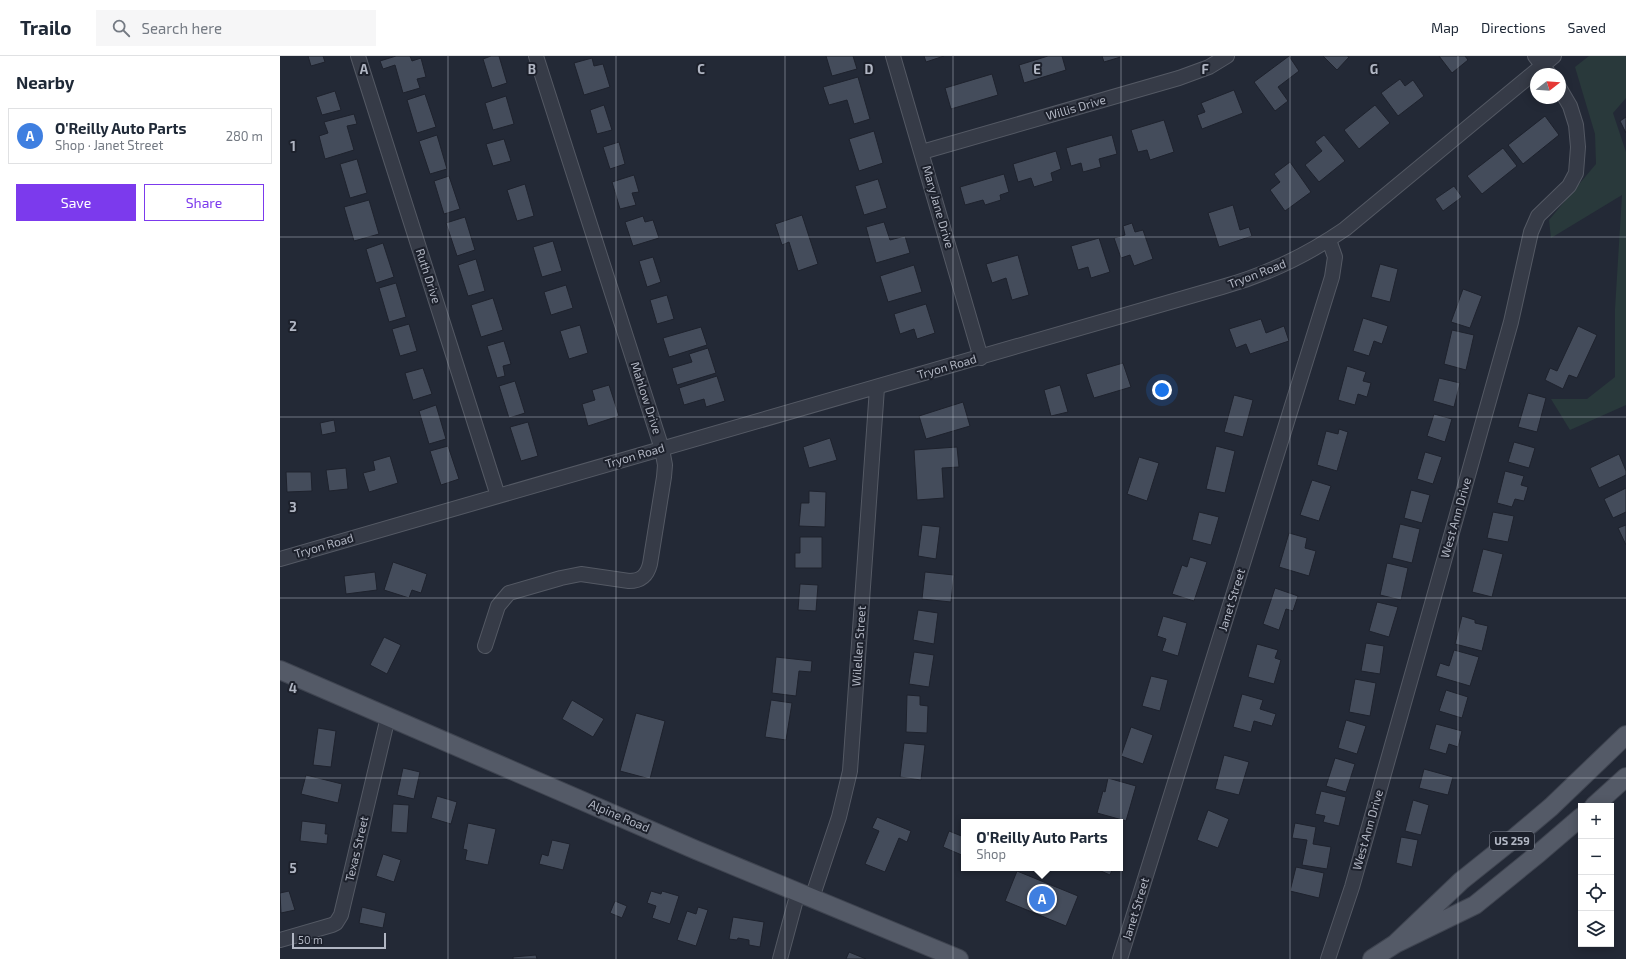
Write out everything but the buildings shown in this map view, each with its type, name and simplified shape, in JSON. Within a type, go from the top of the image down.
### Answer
[{"type":"main road","name":"Alpine Road","points":[[280,670],[689,847],[959,959]]},
{"type":"main road","name":"US 259","points":[[1395,944],[1461,881],[1506,846],[1551,807],[1626,735]]},
{"type":"main road","points":[[1597,803],[1626,777]]},
{"type":"main road","name":"US 259","points":[[1372,959],[1395,944],[1475,905],[1540,853],[1578,820]]},
{"type":"street","name":"Ruth Drive","points":[[358,56],[498,496]]},
{"type":"street","name":"Mahlow Drive","points":[[485,646],[498,606],[509,593],[561,578],[581,574],[629,581],[636,581],[645,576],[650,564],[664,477],[665,465],[662,449],[536,56]]},
{"type":"street","name":"Mary Jane Drive","points":[[893,56],[981,358]]},
{"type":"street","name":"Willis Drive","points":[[922,152],[1179,78],[1204,69],[1227,56]]},
{"type":"street","name":"Tryon Road","points":[[280,560],[981,358],[1237,283],[1273,270],[1329,240],[1359,218],[1554,56]]},
{"type":"street","name":"West Ann Drive","points":[[1328,959],[1352,887],[1511,322],[1531,232],[1538,216],[1569,186],[1576,173],[1578,147],[1576,125],[1570,106],[1566,99]]},
{"type":"street","name":"Janet Street","points":[[1120,959],[1332,277],[1335,257],[1329,240]]},
{"type":"street","name":"Wilellen Street","points":[[780,959],[805,895],[839,817],[850,775],[877,388]]},
{"type":"street","name":"Texas Street","points":[[280,940],[332,925],[342,915],[388,717]]},
{"type":"shaded area","points":[[1589,56],[1626,56],[1626,98],[1613,113],[1626,152],[1626,405],[1570,430],[1551,399],[1587,399],[1615,377],[1615,309],[1622,195],[1551,238],[1549,220],[1596,164],[1595,134],[1575,67]]},
{"type":"place","name":"O'Reilly Auto Parts","points":[[1042,899]]}]
